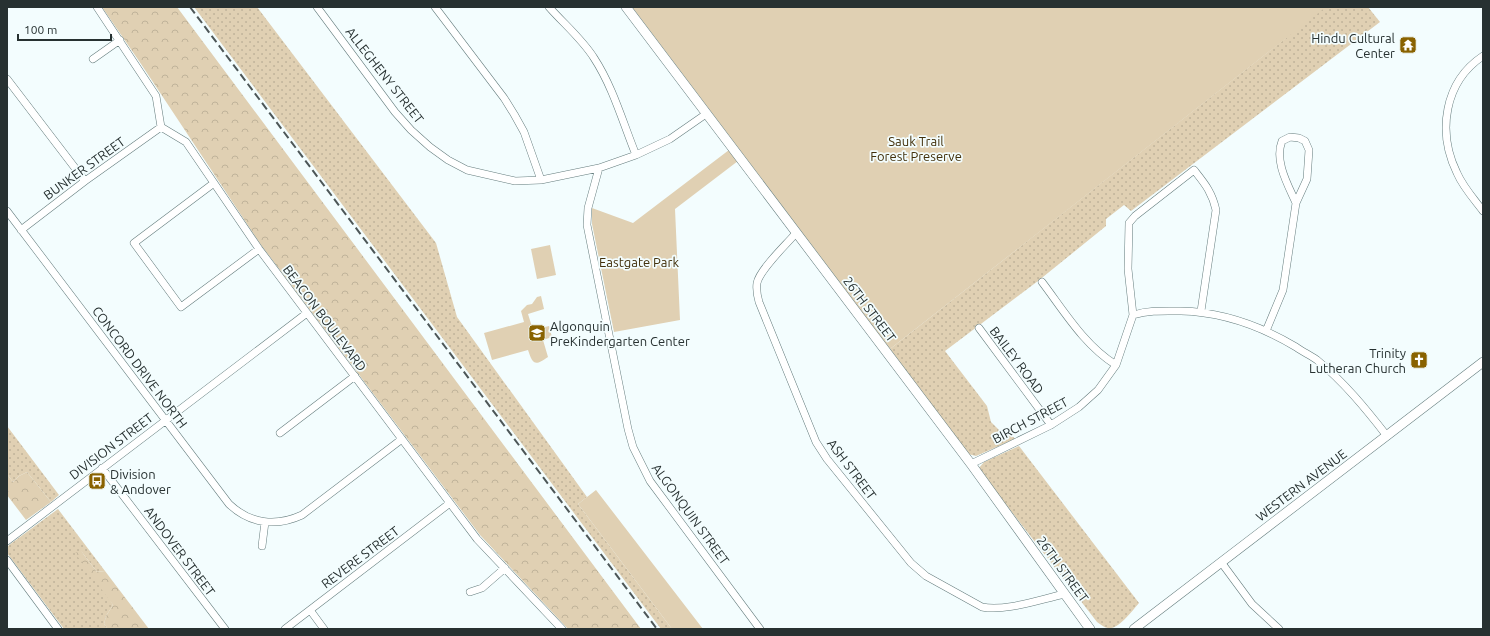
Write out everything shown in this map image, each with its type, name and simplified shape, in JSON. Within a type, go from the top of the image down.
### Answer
[{"type":"street","points":[[97,7],[156,96],[161,127]]},
{"type":"street","name":"ALLEGHENY STREET","points":[[317,7],[395,112],[411,130],[430,147],[448,160],[467,170],[515,181],[542,180],[599,168],[636,155],[670,139],[706,114]]},
{"type":"street","points":[[435,7],[504,98],[514,114],[524,132],[542,180]]},
{"type":"street","points":[[549,7],[577,36],[594,57],[606,80],[636,155]]},
{"type":"street","name":"26TH STREET","points":[[626,7],[971,464],[1090,629]]},
{"type":"street","points":[[93,59],[120,40]]},
{"type":"street","points":[[1483,56],[1463,74],[1453,94],[1447,112],[1445,131],[1450,157],[1457,174],[1483,211]]},
{"type":"street","points":[[7,79],[85,181]]},
{"type":"street","name":"BUNKER STREET","points":[[21,230],[85,181],[161,127]]},
{"type":"street","name":"BEACON BOULEVARD","points":[[161,127],[186,142],[259,249],[477,539],[562,629]]},
{"type":"street","points":[[1266,331],[1283,290],[1296,203],[1307,179],[1309,150],[1305,141],[1299,138],[1290,137],[1282,141],[1279,149],[1279,157],[1286,180],[1296,203]]},
{"type":"street","name":"ALGONQUIN STREET","points":[[599,168],[588,208],[587,225],[628,429],[633,447],[650,482],[760,629]]},
{"type":"street","points":[[1201,311],[1216,210],[1213,196],[1205,183],[1194,170],[1135,216],[1129,223],[1128,269],[1133,315],[1146,311],[1201,311],[1234,319],[1266,331],[1316,359],[1361,403],[1387,436]]},
{"type":"street","points":[[214,183],[134,243],[181,307],[259,249]]},
{"type":"street","name":"CONCORD DRIVE NORTH","points":[[7,211],[229,504],[248,518],[265,522],[286,522],[302,516],[402,439]]},
{"type":"street","name":"ASH STREET","points":[[796,233],[761,273],[757,282],[756,292],[812,435],[827,459],[911,563],[926,576],[982,607],[990,609],[1002,608],[1065,594]]},
{"type":"street","points":[[1042,282],[1089,344],[1104,358],[1116,365]]},
{"type":"street","name":"DIVISION STREET","points":[[7,541],[307,313]]},
{"type":"street","name":"BIRCH STREET","points":[[971,464],[1051,424],[1079,407],[1098,390],[1116,365],[1133,315]]},
{"type":"street","name":"BAILEY ROAD","points":[[979,328],[1051,424]]},
{"type":"street","name":"WESTERN AVENUE","points":[[1134,629],[1483,362]]},
{"type":"street","points":[[280,433],[354,376]]},
{"type":"street","name":"ANDOVER STREET","points":[[102,468],[225,629]]},
{"type":"street","name":"REVERE STREET","points":[[285,629],[450,503]]},
{"type":"street","points":[[262,546],[265,522]]},
{"type":"street","points":[[7,560],[58,629]]},
{"type":"street","points":[[1221,562],[1252,604],[1274,628]]},
{"type":"street","points":[[470,592],[482,588],[505,568]]},
{"type":"street","points":[[310,610],[324,629]]},
{"type":"green space","points":[[102,7],[177,7],[641,629],[568,629],[480,535],[261,245]]},
{"type":"green space","points":[[194,7],[257,7],[436,243],[457,317],[587,497],[578,504],[672,629],[661,629]]},
{"type":"green space","name":"Sauk Trail Forest Preserve","points":[[632,7],[1326,7],[890,349]]},
{"type":"green space","points":[[1309,7],[1368,7],[1380,22],[1131,211],[1124,205],[1106,219],[1106,226],[1038,281],[945,351],[987,406],[991,422],[999,430],[1009,432],[1015,439],[976,456],[968,454],[890,349],[1286,38]]},
{"type":"green space","name":"Eastgate Park","points":[[729,150],[738,161],[675,209],[680,320],[614,332],[592,224],[592,208],[633,223]]},
{"type":"green space","points":[[550,245],[556,275],[537,279],[531,249]]},
{"type":"green space","points":[[541,296],[544,309],[528,314],[533,330],[549,326],[552,337],[543,340],[548,357],[537,363],[531,359],[528,350],[492,360],[484,333],[524,322],[521,311],[527,305],[532,304],[537,297]]},
{"type":"green space","points":[[7,426],[59,495],[51,502],[27,472],[19,476],[13,482],[7,474]]},
{"type":"green space","points":[[1019,446],[1139,603],[1126,618],[1115,627],[1107,628],[1097,622],[980,471],[979,468],[984,462]]},
{"type":"green space","points":[[27,472],[51,502],[26,520],[7,495],[7,474],[13,482],[19,476]]},
{"type":"green space","points":[[596,490],[703,629],[672,629],[578,504]]},
{"type":"green space","points":[[58,509],[105,571],[97,572],[81,551],[113,605],[106,616],[104,624],[108,629],[64,629],[7,553],[7,548],[9,545]]},
{"type":"green space","points":[[81,551],[97,572],[105,571],[149,629],[108,629],[104,624],[106,616],[113,605],[75,553]]},
{"type":"railway","points":[[190,7],[657,629]]},
{"type":"place","name":"Hindu Cultural Center","points":[[1408,45]]},
{"type":"place","name":"Algonquin PreKindergarten Center","points":[[537,333]]},
{"type":"place","name":"Trinity Lutheran Church","points":[[1419,360]]},
{"type":"place","name":"Division & Andover","points":[[97,481]]}]
